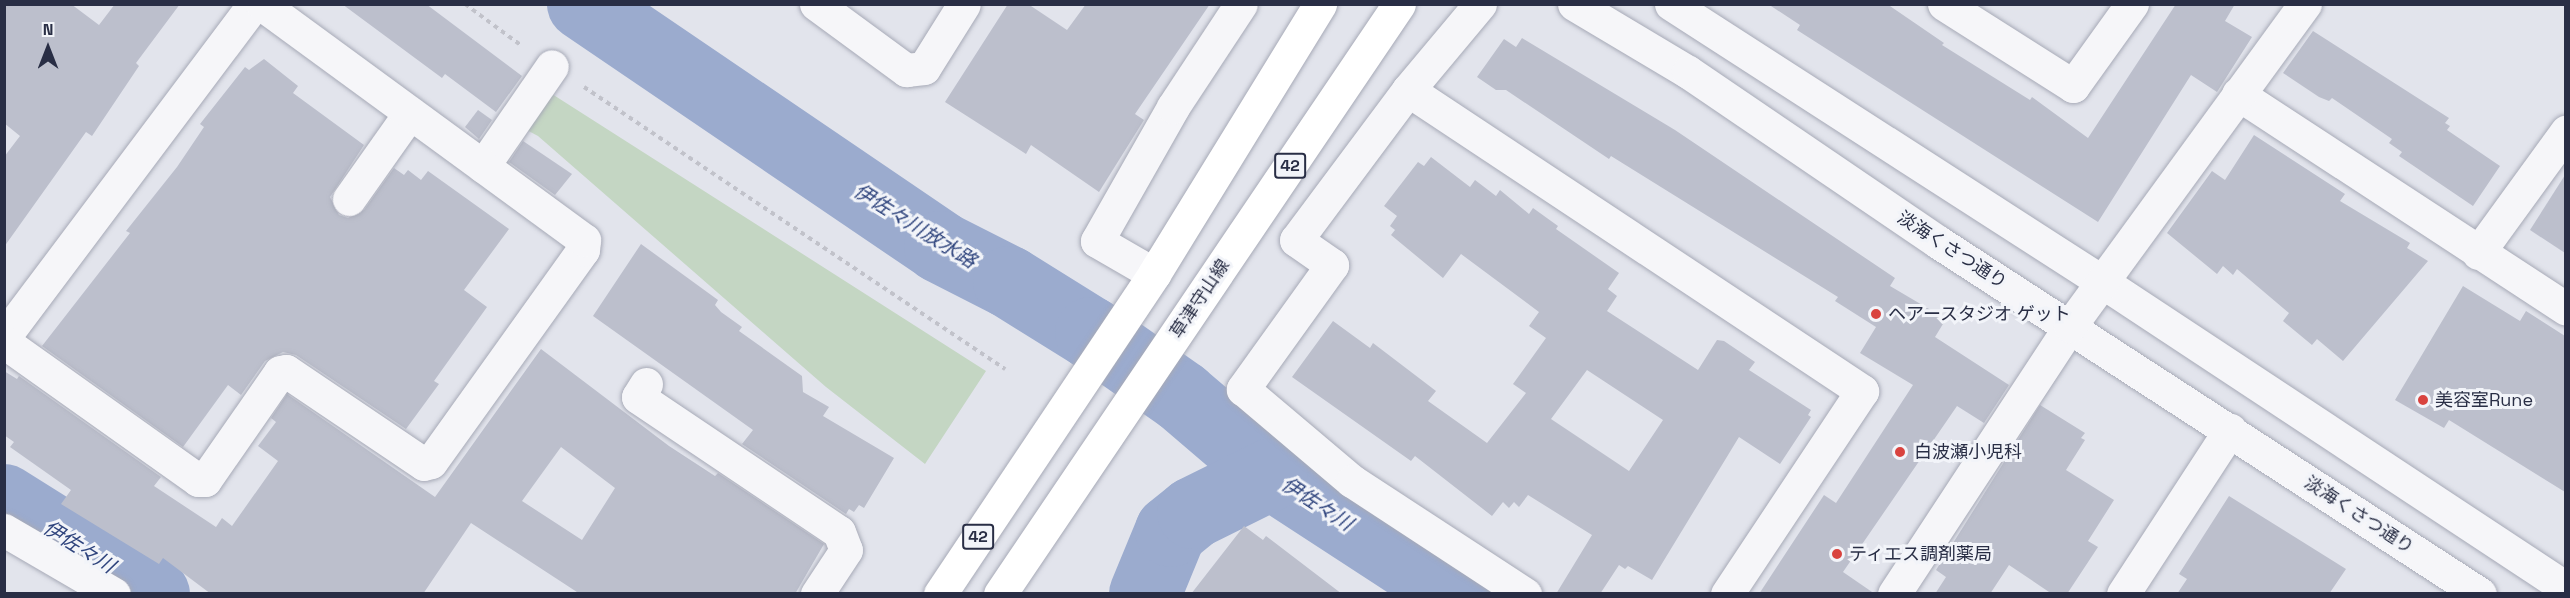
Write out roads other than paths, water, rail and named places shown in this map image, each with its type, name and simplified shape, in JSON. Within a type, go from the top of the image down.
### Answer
[{"type":"main road","name":"42","points":[[940,594],[1145,286],[1320,4]]},
{"type":"main road","name":"草津守山線","points":[[1000,594],[1058,504],[1400,4]]},
{"type":"street","points":[[4,338],[254,4]]},
{"type":"street","points":[[4,342],[198,480],[205,480],[280,372],[286,371],[424,464],[431,462],[583,249],[584,240],[262,4]]},
{"type":"street","points":[[816,4],[906,70],[924,68],[964,4]]},
{"type":"street","points":[[1145,286],[1097,241],[1173,107],[1241,4]]},
{"type":"street","points":[[1480,4],[1408,90],[1296,240],[1332,266],[1243,389],[1352,481],[1525,594]]},
{"type":"street","name":"淡海くさつ通り","points":[[1575,4],[1688,72],[2070,326],[2480,594]]},
{"type":"street","points":[[1671,4],[2104,283],[2565,588]]},
{"type":"street","points":[[1944,4],[2073,86],[2132,4]]},
{"type":"street","points":[[1894,594],[2070,326],[2104,283],[2238,94],[2306,4]]},
{"type":"street","points":[[483,166],[552,66]]},
{"type":"street","points":[[1408,90],[1862,391],[1727,594]]},
{"type":"street","points":[[2238,94],[2478,254],[2565,309]]},
{"type":"street","points":[[349,199],[410,113]]},
{"type":"street","points":[[2478,254],[2565,132]]},
{"type":"street","points":[[646,384],[638,397],[839,532],[846,550],[817,594]]},
{"type":"street","points":[[2123,594],[2230,430]]},
{"type":"street","points":[[4,530],[114,594]]},
{"type":"waterway","name":"伊佐々川放水路","points":[[583,4],[940,247],[1009,282],[1091,333],[1182,397],[1272,474],[1456,594]]},
{"type":"waterway","name":"伊佐々川","points":[[1145,594],[1171,531],[1193,513],[1272,474]]},
{"type":"waterway","name":"伊佐々川","points":[[4,500],[154,594]]},
{"type":"place","name":"ヘアースタジオ ゲット","points":[[1876,314]]},
{"type":"place","name":"美容室Rune","points":[[2423,400]]},
{"type":"place","name":"白波瀬小児科","points":[[1900,452]]},
{"type":"place","name":"ティエス調剤薬局","points":[[1837,554]]}]
